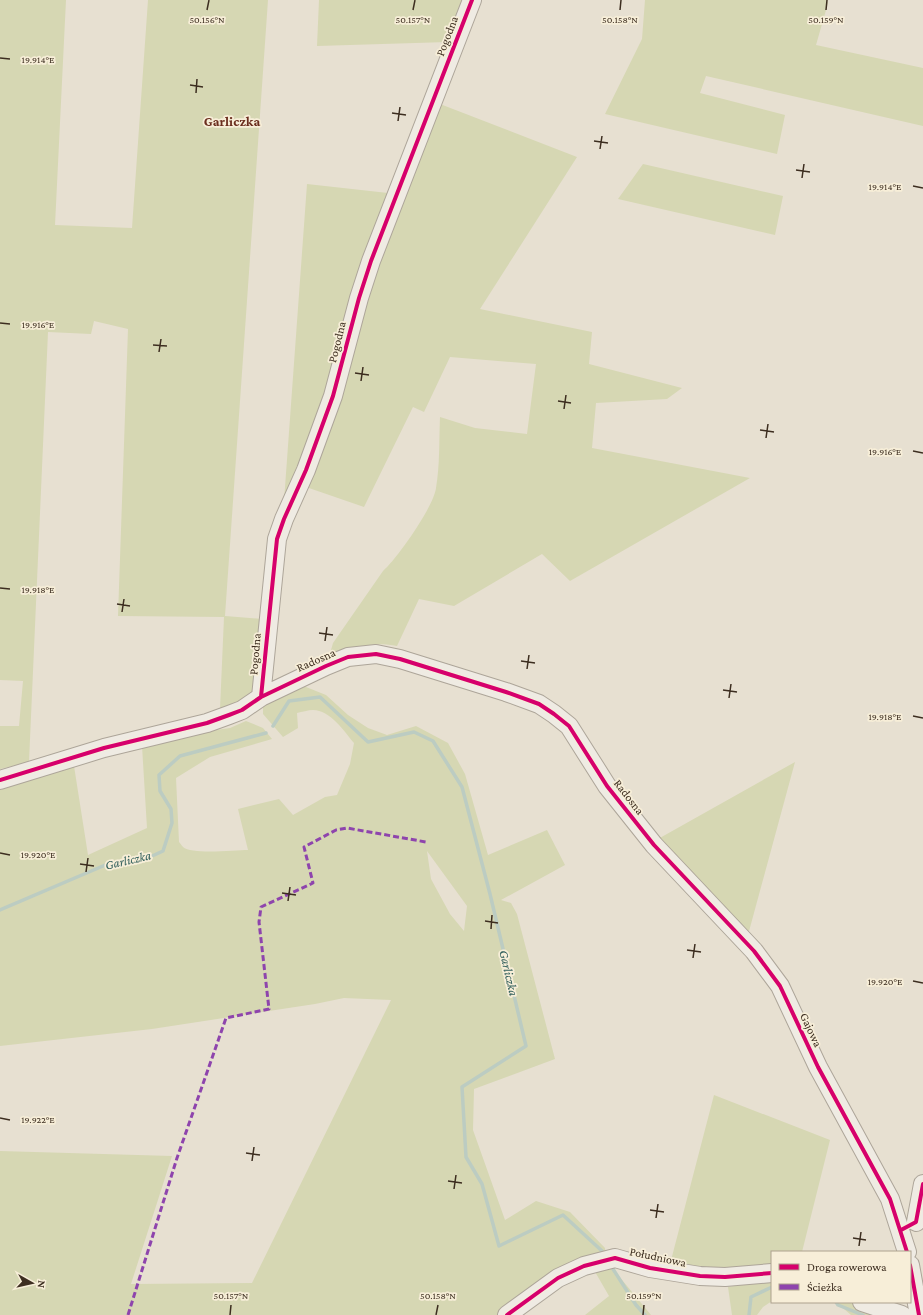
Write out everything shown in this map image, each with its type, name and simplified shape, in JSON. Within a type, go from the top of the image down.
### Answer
[{"type":"street","name":"Pogodna","points":[[261,697],[277,539],[284,519],[306,470],[333,396],[358,298],[371,261],[472,0]]},
{"type":"street","name":"Radosna","points":[[0,780],[104,748],[207,723],[242,710],[261,697],[337,661],[348,657],[376,654],[415,663],[506,692],[539,704],[554,714],[569,726],[607,786],[654,845]]},
{"type":"street","name":"Gajowa","points":[[654,845],[754,950],[780,986],[818,1067],[890,1199],[913,1224],[907,1251]]},
{"type":"street","points":[[913,1224],[923,1184]]},
{"type":"street","name":"Południowa","points":[[507,1315],[558,1278],[584,1266],[615,1258],[650,1268],[700,1276],[725,1277],[771,1273]]},
{"type":"street","points":[[911,1271],[919,1315]]},
{"type":"street","points":[[865,1303],[902,1315]]},
{"type":"green space","points":[[0,0],[66,0],[55,225],[132,228],[148,0],[268,0],[225,616],[262,619],[256,688],[248,700],[220,709],[224,617],[118,616],[128,329],[94,321],[91,334],[48,332],[29,762],[0,769],[0,726],[19,726],[23,681],[0,680]]},
{"type":"green space","points":[[319,0],[465,0],[448,42],[317,46]]},
{"type":"green space","points":[[645,0],[827,0],[828,3],[816,45],[923,68],[923,126],[706,76],[700,93],[785,115],[777,154],[605,114],[642,39]]},
{"type":"green space","points":[[440,104],[577,157],[480,309],[592,332],[589,364],[682,388],[667,399],[596,403],[592,448],[750,478],[570,581],[542,554],[454,606],[419,599],[397,646],[379,644],[363,646],[346,650],[329,657],[333,643],[383,571],[397,556],[414,532],[429,507],[436,488],[439,461],[440,417],[475,428],[527,434],[536,364],[450,357],[424,412],[413,407],[364,507],[306,487],[373,278]]},
{"type":"green space","points":[[643,164],[783,196],[775,235],[618,199]]},
{"type":"green space","points":[[307,184],[388,193],[327,395],[284,501]]},
{"type":"green space","points":[[301,685],[326,695],[348,715],[368,728],[387,735],[416,726],[448,743],[465,774],[488,855],[547,830],[565,865],[501,900],[511,903],[517,914],[555,1059],[474,1089],[473,1130],[505,1220],[536,1201],[570,1212],[605,1248],[606,1258],[500,1315],[0,1315],[0,1151],[172,1156],[131,1284],[252,1283],[391,1000],[344,998],[315,1004],[152,1029],[0,1046],[0,790],[74,766],[88,855],[147,828],[142,746],[174,736],[230,728],[246,721],[263,728],[272,739],[210,757],[176,778],[179,842],[183,847],[195,851],[214,852],[248,850],[238,809],[279,799],[293,815],[325,797],[337,795],[350,764],[354,743],[331,717],[325,713],[313,710],[297,713],[298,728],[283,737],[263,714],[263,704]],"holes":[[[427,851],[467,906],[464,931],[450,914],[431,879]]]},
{"type":"green space","points":[[795,762],[748,935],[658,839]]},
{"type":"green space","points":[[714,1095],[830,1140],[802,1251],[771,1251],[771,1267],[723,1273],[669,1268]]},
{"type":"green space","points":[[613,1269],[651,1315],[585,1315],[609,1296],[594,1270]]},
{"type":"green space","points":[[771,1280],[771,1302],[763,1307],[757,1315],[732,1315],[728,1287]]},
{"type":"green space","points":[[837,1303],[857,1303],[891,1315],[851,1315]]},
{"type":"waterway","name":"Garliczka","points":[[273,726],[289,701],[320,697],[368,742],[414,732],[433,741],[462,787],[490,894],[526,1046],[462,1087],[466,1157],[482,1184],[499,1246],[563,1215],[602,1251]]},
{"type":"waterway","name":"Garliczka","points":[[0,910],[110,863],[150,857],[163,851],[172,823],[171,809],[160,791],[159,775],[180,756],[266,733]]},
{"type":"waterway","name":"Garliczka","points":[[613,1269],[636,1305],[645,1315]]},
{"type":"waterway","name":"Garliczka","points":[[749,1315],[751,1297],[771,1287]]},
{"type":"waterway","name":"Garliczka","points":[[837,1303],[838,1305],[863,1315]]},
{"type":"marked path","points":[[128,1315],[177,1158],[226,1018],[269,1009],[259,922],[261,907],[313,883],[304,847],[336,830],[347,828],[426,842]]},
{"type":"cycle path","points":[[261,697],[277,539],[284,519],[306,470],[333,396],[359,298],[371,261],[472,0]]},
{"type":"cycle path","points":[[0,780],[104,748],[207,723],[242,710],[261,697],[348,657],[376,654],[400,659],[506,692],[539,704],[569,726],[607,786],[654,845],[754,951],[780,986],[818,1067],[890,1199],[907,1251]]},
{"type":"cycle path","points":[[901,1230],[916,1222],[923,1184]]},
{"type":"cycle path","points":[[507,1315],[558,1278],[584,1266],[615,1258],[650,1268],[700,1276],[725,1277],[771,1273]]},
{"type":"cycle path","points":[[911,1271],[919,1315]]},
{"type":"district","name":"Garliczka","points":[[232,121]]}]
